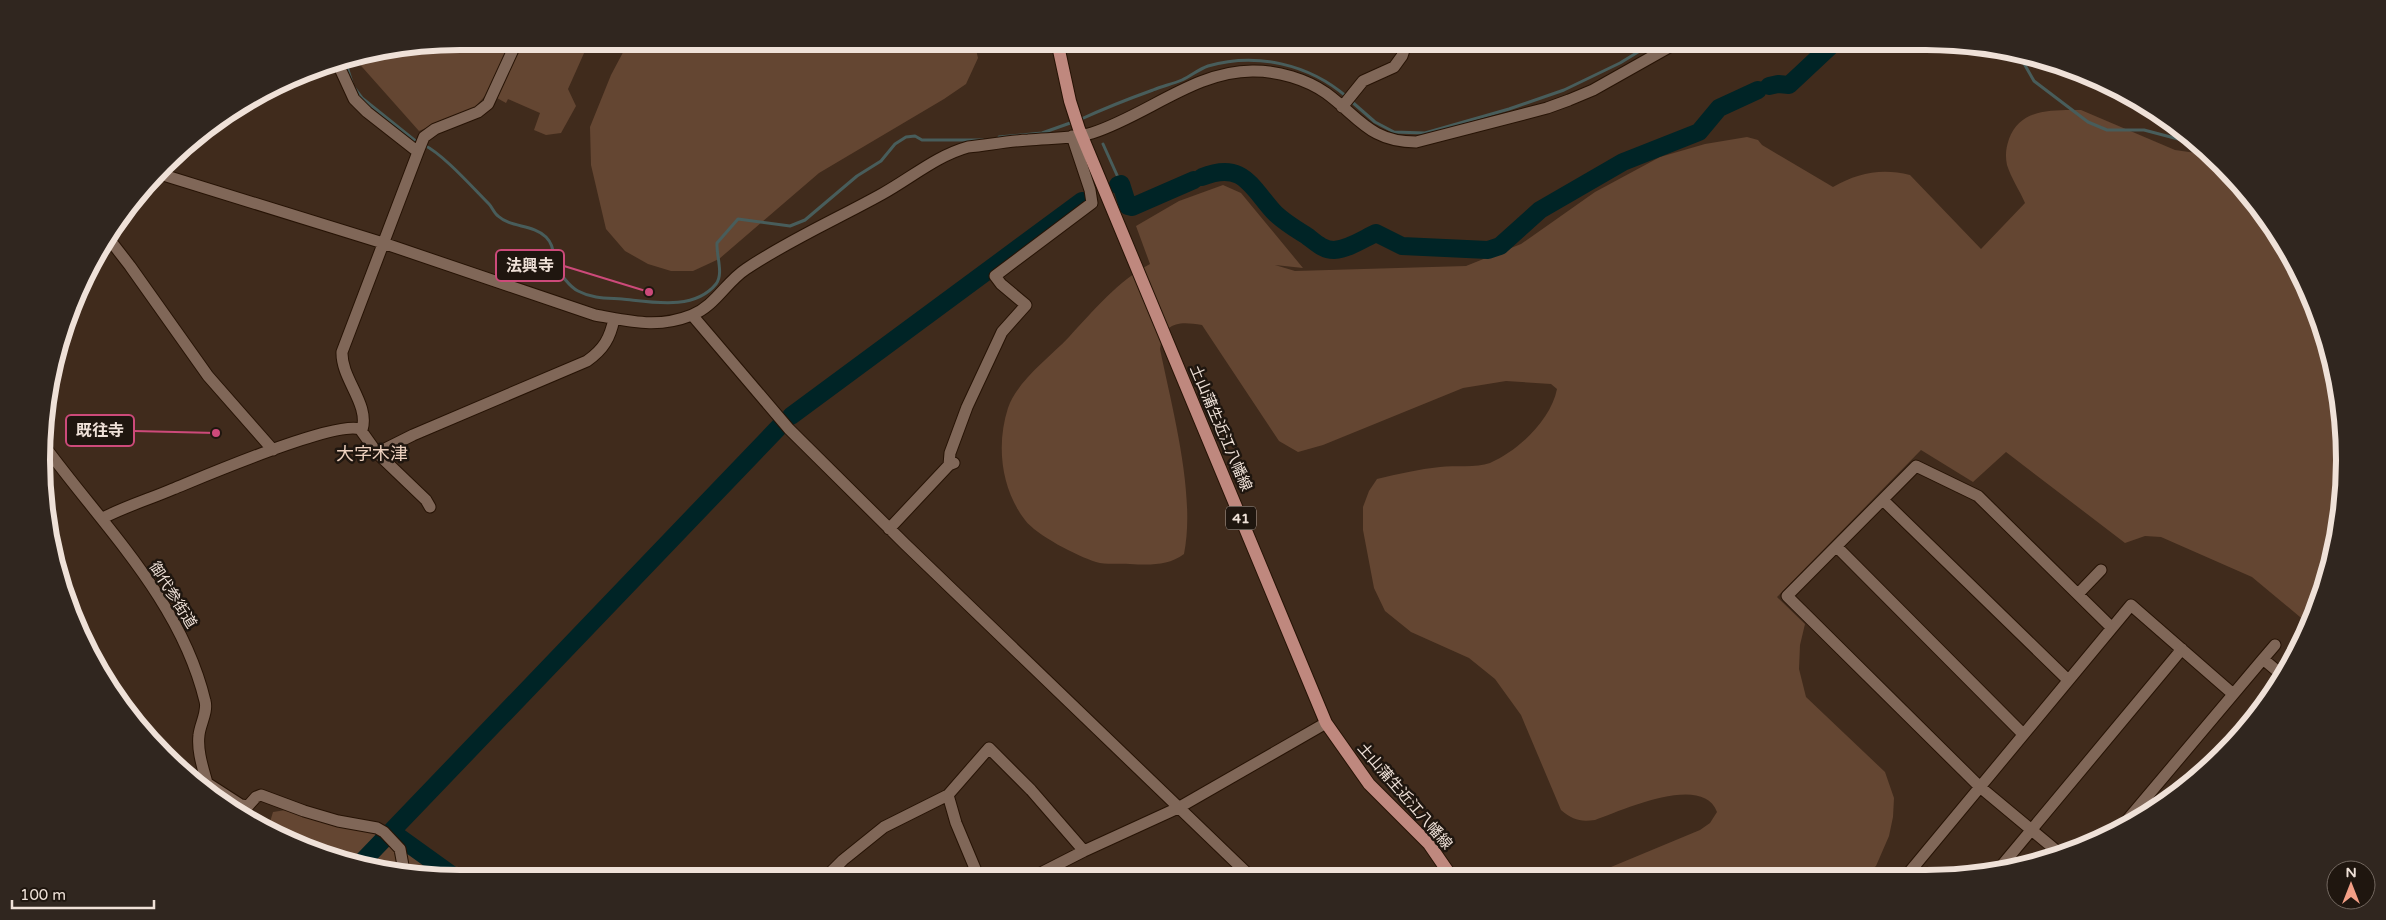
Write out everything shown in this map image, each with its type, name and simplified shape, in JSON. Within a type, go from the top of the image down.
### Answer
[{"type":"main road","name":"土山蒲生近江八幡線","points":[[1059,50],[1078,133],[1326,723],[1369,784],[1428,844],[1446,870]]},
{"type":"street","points":[[362,430],[365,423],[355,392],[344,370],[342,352],[421,146],[435,129],[478,112],[488,104],[513,50]]},
{"type":"street","points":[[1343,105],[1363,81],[1394,67],[1404,50]]},
{"type":"street","points":[[165,176],[383,243],[595,316],[627,323],[651,324],[692,315],[714,300],[732,280],[760,260],[884,193],[950,152],[968,147],[1094,132],[1198,83],[1221,75],[1245,71],[1280,74],[1304,82],[1343,105],[1366,128],[1383,137],[1406,142],[1430,140],[1547,108],[1592,90],[1664,50]]},
{"type":"street","points":[[340,68],[354,99],[421,146]]},
{"type":"street","points":[[889,529],[951,464],[950,453],[960,425],[1002,332],[1026,305],[1001,284],[995,276],[1092,203],[1078,133]]},
{"type":"street","points":[[112,243],[208,376],[273,450]]},
{"type":"street","points":[[692,315],[789,429],[889,529],[1244,870]]},
{"type":"street","points":[[377,453],[413,435],[587,361],[598,353],[607,342],[614,319]]},
{"type":"street","points":[[103,518],[135,503],[273,450],[350,428],[362,430],[377,453],[421,494],[430,507]]},
{"type":"street","name":"御代参街道","points":[[50,454],[78,491],[103,518],[159,597],[181,633],[206,702],[198,745],[207,782]]},
{"type":"street","points":[[2055,849],[1980,787],[1787,596],[1916,466],[1978,496],[2112,628]]},
{"type":"street","points":[[1883,500],[2068,680]]},
{"type":"street","points":[[1837,547],[2023,734]]},
{"type":"street","points":[[2078,594],[2101,570]]},
{"type":"street","points":[[1911,870],[2131,605],[2233,694]]},
{"type":"street","points":[[2132,814],[2275,645]]},
{"type":"street","points":[[2004,862],[2182,649]]},
{"type":"street","points":[[2263,659],[2277,671]]},
{"type":"street","points":[[1047,870],[1178,808],[1326,723]]},
{"type":"street","points":[[832,870],[884,827],[948,795],[989,748],[1031,790],[1084,851]]},
{"type":"street","name":"御代参街道","points":[[211,785],[241,806],[248,806],[256,797],[266,796],[304,811],[338,821],[377,828],[388,835],[400,849],[403,866]]},
{"type":"street","points":[[948,795],[956,823],[977,870]]},
{"type":"street","points":[[836,866],[838,870]]},
{"type":"shaded area","points":[[508,50],[485,96],[474,108],[419,131],[359,63],[433,51]]},
{"type":"shaded area","points":[[516,50],[585,50],[568,89],[576,106],[561,133],[546,135],[534,130],[540,113],[508,99],[506,103],[497,98]]},
{"type":"shaded area","points":[[624,50],[976,50],[978,58],[966,84],[819,173],[719,259],[693,271],[671,271],[648,264],[625,251],[606,229],[591,165],[590,127],[611,75]]},
{"type":"shaded area","points":[[2059,110],[2081,110],[2175,150],[2197,153],[2216,170],[2251,210],[2281,255],[2305,303],[2314,328],[2328,380],[2332,406],[2336,460],[2335,487],[2328,540],[2322,566],[2304,620],[2252,577],[2161,537],[2145,536],[2125,543],[2006,452],[1973,482],[1921,450],[1777,597],[1805,624],[1800,645],[1799,669],[1806,697],[1885,772],[1894,798],[1889,836],[1876,866],[1871,870],[1607,870],[1700,830],[1710,823],[1717,812],[1709,801],[1696,795],[1680,795],[1642,803],[1595,820],[1577,820],[1569,816],[1561,810],[1521,715],[1495,679],[1469,658],[1411,632],[1385,611],[1374,588],[1363,530],[1363,507],[1369,491],[1377,479],[1446,466],[1484,465],[1501,458],[1522,442],[1541,423],[1554,401],[1557,389],[1551,384],[1506,381],[1463,388],[1323,445],[1298,452],[1279,441],[1202,325],[1186,323],[1174,325],[1165,333],[1160,349],[1176,424],[1185,479],[1187,531],[1184,554],[1171,561],[1158,564],[1108,564],[1096,562],[1068,550],[1030,526],[1017,508],[1011,495],[1003,466],[1002,437],[1004,422],[1013,398],[1026,379],[1117,287],[1150,264],[1136,226],[1179,201],[1223,185],[1241,193],[1303,268],[1275,265],[1295,271],[1466,266],[1521,244],[1595,192],[1660,157],[1705,144],[1747,137],[1758,140],[1762,145],[1833,187],[1852,178],[1870,173],[1889,172],[1910,175],[1981,249],[2025,203],[2006,161],[2007,145],[2014,129],[2029,116]]},
{"type":"shaded area","points":[[292,809],[395,839],[431,869],[380,862],[328,848],[272,824],[270,822],[273,812]]},
{"type":"waterway","points":[[1351,101],[1375,122],[1394,132],[1425,133],[1509,109],[1564,90],[1620,63],[1641,50]]},
{"type":"waterway","points":[[1769,86],[1778,84],[1789,85],[1826,50]]},
{"type":"waterway","points":[[1079,120],[1182,80],[1208,66],[1245,60],[1263,61],[1299,69],[1316,76],[1347,97]]},
{"type":"waterway","points":[[2023,62],[2034,81],[2088,122],[2107,130],[2144,130],[2182,140]]},
{"type":"waterway","points":[[347,66],[353,86],[362,98],[418,143]]},
{"type":"waterway","points":[[1202,177],[1227,172],[1244,178],[1273,211],[1289,225],[1326,249],[1345,248],[1376,233],[1402,246],[1488,250],[1500,246],[1540,210],[1623,162],[1699,132],[1719,108],[1758,90]]},
{"type":"waterway","points":[[999,137],[1042,133],[1073,122]]},
{"type":"waterway","points":[[424,145],[432,149],[458,172],[503,220],[535,230],[546,237],[552,247],[557,268],[565,280],[575,289],[584,294],[600,298],[672,303],[696,298],[707,293],[716,284],[720,270],[717,243],[738,219],[790,226],[805,220],[857,176],[881,161],[895,144],[906,137],[915,136],[922,140],[983,140]]},
{"type":"waterway","points":[[1103,144],[1121,184]]},
{"type":"waterway","points":[[1118,185],[1121,184],[1128,206],[1132,207],[1194,180]]},
{"type":"waterway","points":[[791,416],[1082,201]]},
{"type":"waterway","points":[[365,859],[780,426]]},
{"type":"waterway","points":[[392,832],[444,869]]},
{"type":"place","name":"法興寺","points":[[649,292]]},
{"type":"place","name":"既往寺","points":[[216,433]]},
{"type":"district","name":"大字木津","points":[[372,454]]}]
